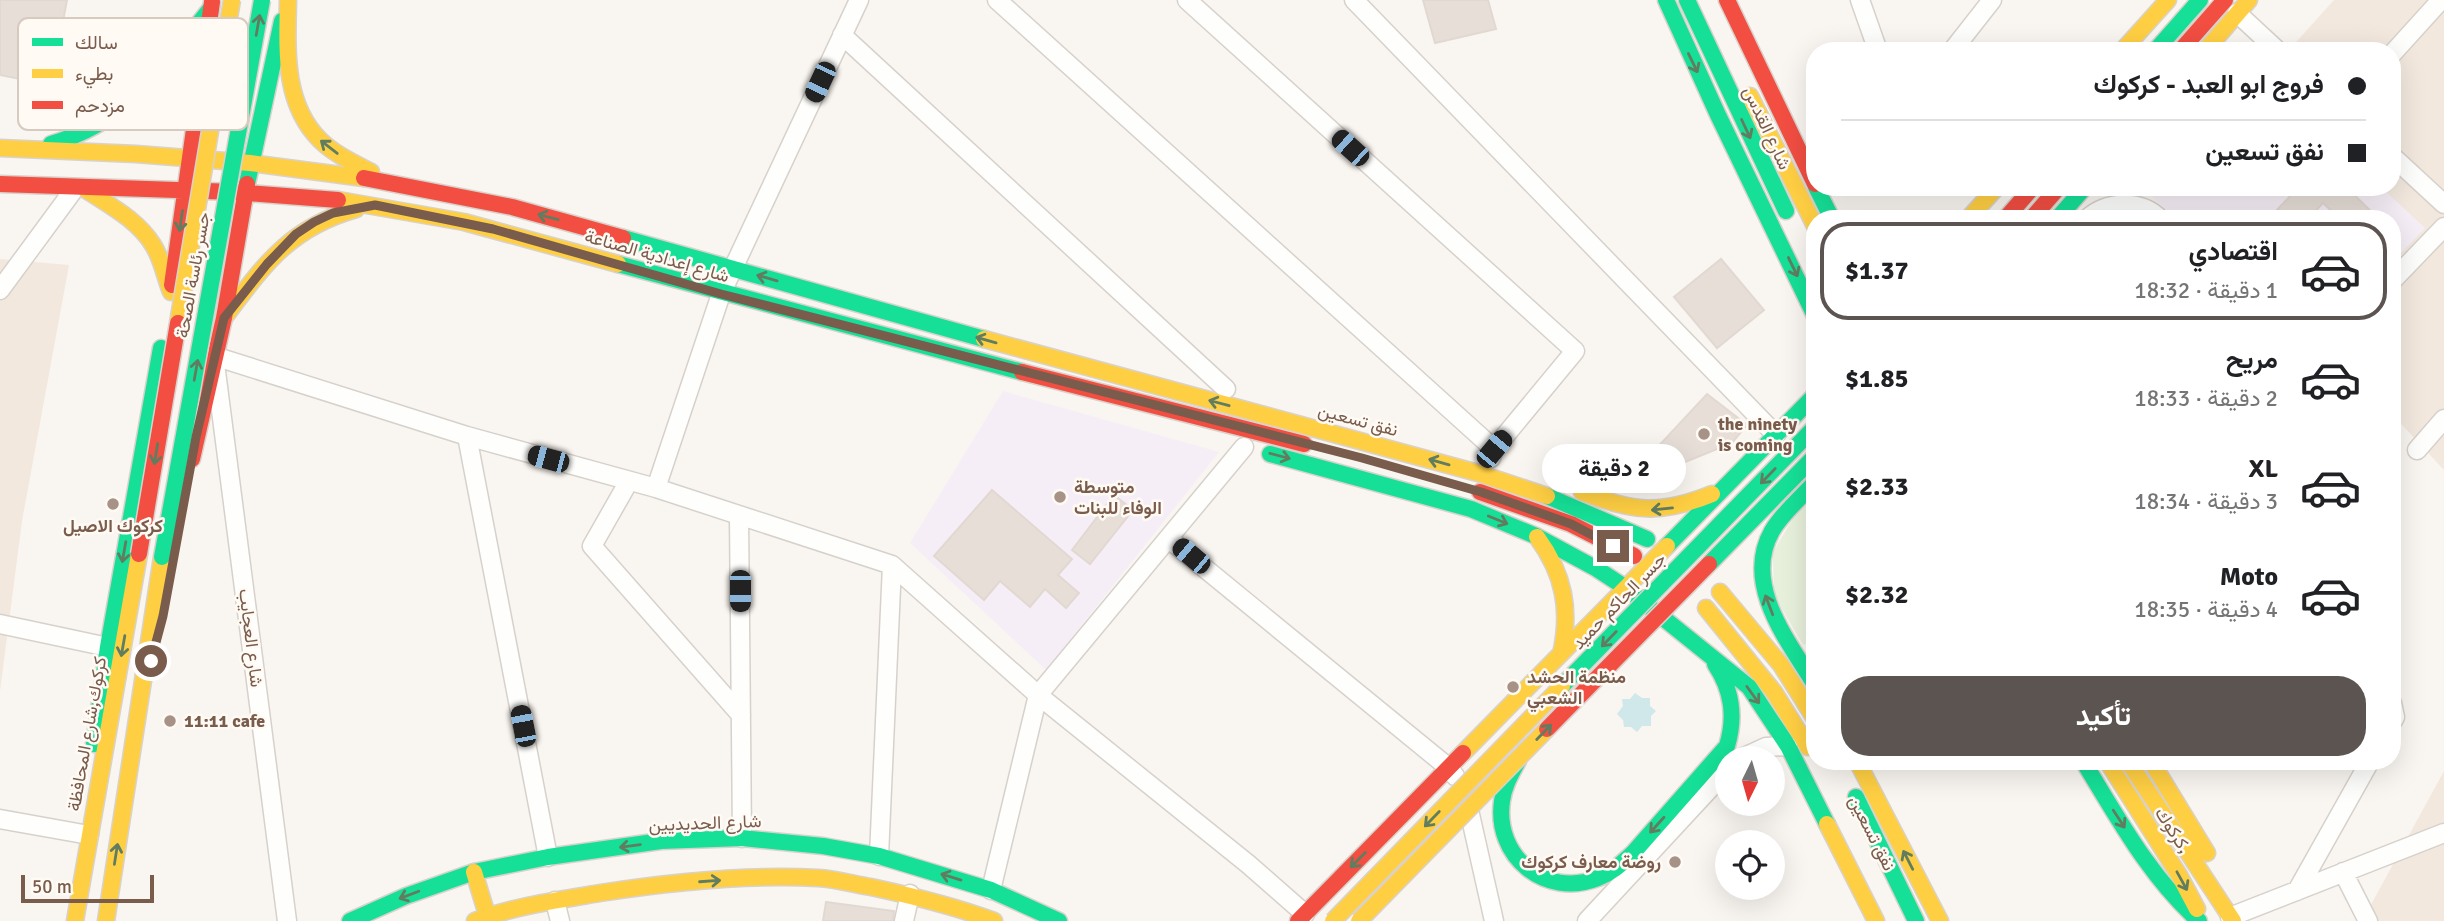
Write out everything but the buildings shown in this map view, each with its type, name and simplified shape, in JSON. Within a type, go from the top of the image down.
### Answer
[{"type":"main road","name":"جسر رئاسة الصحة","points":[[229,18],[232,0]]},
{"type":"main road","name":"جسر رئاسة الصحة","points":[[248,78],[262,0]]},
{"type":"main road","points":[[106,921],[139,705],[163,616],[196,437],[224,318],[250,163],[287,0]]},
{"type":"main road","points":[[287,0],[289,72],[297,107],[319,139],[340,155],[388,181]]},
{"type":"main road","points":[[1665,0],[1806,296]]},
{"type":"main road","name":"شارع القدس","points":[[1687,0],[1791,223]]},
{"type":"main road","points":[[1727,0],[1806,166]]},
{"type":"main road","points":[[2130,42],[2167,0]]},
{"type":"main road","points":[[2163,42],[2200,0]]},
{"type":"main road","points":[[200,18],[211,4]]},
{"type":"main road","points":[[2191,42],[2237,4]]},
{"type":"main road","points":[[2211,42],[2237,4]]},
{"type":"main road","points":[[1724,42],[1807,210]]},
{"type":"main road","points":[[0,148],[24,149],[61,142],[93,130]]},
{"type":"main road","points":[[89,835],[94,741],[170,292],[194,130]]},
{"type":"main road","name":"جسر رئاسة الصحة","points":[[139,554],[210,130]]},
{"type":"main road","name":"جسر رئاسة الصحة","points":[[139,705],[162,557],[239,130]]},
{"type":"main road","name":"شارع إعدادية الصناعة","points":[[24,149],[250,163],[388,181],[512,207],[1052,358]]},
{"type":"main road","name":"شارع إعدادية الصناعة","points":[[0,184],[80,189],[246,191],[375,205],[493,229],[721,294],[1053,381]]},
{"type":"main road","points":[[80,189],[139,228],[152,243],[170,292]]},
{"type":"main road","points":[[1976,210],[1989,196]]},
{"type":"main road","points":[[2013,210],[2025,196]]},
{"type":"main road","points":[[2039,210],[2051,196]]},
{"type":"main road","points":[[2065,210],[2077,196]]},
{"type":"main road","points":[[224,318],[263,267],[296,234],[333,213],[375,205]]},
{"type":"main road","points":[[1052,358],[1148,370],[1359,424]]},
{"type":"main road","name":"نفق تسعين","points":[[1052,358],[1478,473],[1550,496],[1647,539]]},
{"type":"main road","points":[[1053,381],[1104,405],[1149,421]]},
{"type":"main road","name":"نفق تسعين","points":[[1053,381],[1322,448]]},
{"type":"main road","points":[[1301,917],[1806,404]]},
{"type":"main road","name":"جسر الحاكم حميد","points":[[1333,921],[1806,436]]},
{"type":"main road","points":[[1237,445],[1438,498],[1482,513],[1536,536],[1626,588],[1749,687],[1788,746],[1868,917]]},
{"type":"main road","points":[[1359,921],[1806,465]]},
{"type":"main road","points":[[1566,485],[1637,510],[1662,511],[1687,505],[1726,487]]},
{"type":"main road","points":[[1468,488],[1571,524],[1634,556]]},
{"type":"main road","points":[[1806,492],[1770,533],[1762,567],[1763,591],[1774,620],[1806,668]]},
{"type":"main road","points":[[1536,536],[1554,562],[1565,591],[1567,623],[1561,654]]},
{"type":"main road","name":"كركوك,شارع المحافظة","points":[[75,921],[139,554]]},
{"type":"main road","points":[[1720,592],[1781,665],[1806,705]]},
{"type":"main road","points":[[1706,608],[1763,676],[1806,743]]},
{"type":"main road","points":[[1522,754],[1510,772],[1501,804],[1502,835],[1510,852],[1525,869],[1549,881],[1575,883],[1600,877],[1629,856],[1727,746],[1733,730],[1731,695],[1721,673],[1703,649]]},
{"type":"main road","points":[[1862,770],[1940,921]]},
{"type":"main road","points":[[2088,770],[2155,874],[2178,902],[2202,921]]},
{"type":"main road","name":"كركوك,","points":[[2112,770],[2179,875],[2202,921]]},
{"type":"main road","points":[[2133,770],[2231,919]]},
{"type":"main road","points":[[2157,770],[2205,848],[2231,919]]},
{"type":"main road","name":"نفق تسعين","points":[[1848,779],[1916,921]]},
{"type":"main road","name":"نفق تسعين","points":[[1847,828],[1864,863]]},
{"type":"main road","name":"شارع الحديديين","points":[[350,921],[406,896],[474,872],[548,857],[661,841],[742,838],[824,846],[879,856],[991,890],[1059,921]]},
{"type":"main road","points":[[820,878],[824,846]]},
{"type":"main road","points":[[474,872],[481,918],[555,901],[648,885],[820,878],[910,894],[995,921]]},
{"type":"street","points":[[656,488],[721,294],[859,0]]},
{"type":"street","points":[[997,0],[1492,456],[1575,351],[1187,0]]},
{"type":"street","points":[[1354,0],[1776,435]]},
{"type":"street","points":[[1860,0],[1875,42]]},
{"type":"street","points":[[1959,42],[1992,0]]},
{"type":"street","points":[[2401,44],[2441,0]]},
{"type":"street","points":[[2237,4],[2270,42]]},
{"type":"street","points":[[842,35],[1226,389]]},
{"type":"street","points":[[2401,164],[2444,204]]},
{"type":"street","points":[[0,290],[80,189]]},
{"type":"street","points":[[2096,210],[2124,203],[2144,210]]},
{"type":"street","points":[[2401,272],[2444,227]]},
{"type":"street","points":[[214,356],[467,436],[656,488],[892,565],[1038,695],[1301,917]]},
{"type":"street","name":"شارع العجايب","points":[[214,356],[287,921]]},
{"type":"street","points":[[2417,450],[2444,419]]},
{"type":"street","points":[[467,436],[548,857]]},
{"type":"street","points":[[991,890],[1038,695],[1170,539],[1237,445]]},
{"type":"street","points":[[629,481],[592,546],[741,715]]},
{"type":"street","points":[[739,516],[742,838]]},
{"type":"street","points":[[1170,539],[1449,768],[1469,804],[1494,921]]},
{"type":"street","points":[[879,856],[892,565]]},
{"type":"street","points":[[0,624],[108,647]]},
{"type":"street","points":[[2297,891],[2365,770]]},
{"type":"street","points":[[1587,921],[1715,783]]},
{"type":"street","points":[[0,819],[89,835]]},
{"type":"street","points":[[2231,919],[2444,833]]},
{"type":"street","points":[[2343,873],[2368,921]]},
{"type":"street","points":[[904,921],[910,894]]},
{"type":"street","points":[[555,901],[560,921]]},
{"type":"shaded area","points":[[2334,0],[2444,0],[2444,470],[2401,424],[2401,210],[2334,210],[2244,196],[2401,196],[2401,42],[2296,42]]},
{"type":"shaded area","points":[[2151,196],[2391,196],[2425,228],[2401,253],[2401,210],[2166,210]]},
{"type":"shaded area","points":[[0,259],[69,265],[22,521],[0,691]]},
{"type":"shaded area","name":"متوسطة الوفاء للبنات","points":[[1003,391],[1219,452],[1046,670],[910,543]]},
{"type":"shaded area","points":[[2444,771],[2444,921],[2362,921]]},
{"type":"green space","points":[[1806,497],[1806,644],[1803,645],[1774,595],[1773,552]]},
{"type":"water","points":[[1635,693],[1642,698],[1650,698],[1650,706],[1656,711],[1651,716],[1651,726],[1642,726],[1637,732],[1631,727],[1624,727],[1623,720],[1617,714],[1623,706],[1622,699],[1630,699]]},
{"type":"traffic: fast","points":[[248,78],[262,0]]},
{"type":"traffic: fast","points":[[1666,0],[1806,297]]},
{"type":"traffic: fast","points":[[1687,0],[1786,211]]},
{"type":"traffic: fast","points":[[2163,42],[2200,0]]},
{"type":"traffic: fast","points":[[203,18],[211,8]]},
{"type":"traffic: fast","points":[[247,184],[282,21]]},
{"type":"traffic: fast","points":[[51,144],[87,130]]},
{"type":"traffic: fast","points":[[162,557],[239,130]]},
{"type":"traffic: fast","points":[[1820,196],[1828,210]]},
{"type":"traffic: fast","points":[[2065,210],[2077,196]]},
{"type":"traffic: fast","points":[[623,238],[984,339]]},
{"type":"traffic: fast","points":[[618,264],[1022,372]]},
{"type":"traffic: fast","points":[[94,744],[108,647],[161,348]]},
{"type":"traffic: fast","points":[[1667,546],[1806,404]]},
{"type":"traffic: fast","points":[[1562,686],[1806,436]]},
{"type":"traffic: fast","points":[[1270,454],[1471,509],[1536,536],[1626,588],[1749,687],[1788,746],[1827,824]]},
{"type":"traffic: fast","points":[[1709,564],[1806,465]]},
{"type":"traffic: fast","points":[[1806,491],[1772,531],[1764,551],[1762,571],[1772,611],[1806,671]]},
{"type":"traffic: fast","points":[[1547,496],[1647,539]]},
{"type":"traffic: fast","points":[[1518,761],[1506,785],[1502,801],[1506,839],[1515,855],[1527,868],[1560,883],[1578,883],[1603,876],[1633,853],[1727,746],[1731,704],[1729,693],[1715,664]]},
{"type":"traffic: fast","points":[[2088,770],[2150,866],[2181,904],[2199,921]]},
{"type":"traffic: fast","points":[[1856,797],[1916,921]]},
{"type":"traffic: fast","points":[[350,921],[406,896],[474,872],[548,857],[661,841],[742,838],[823,846],[879,856],[991,890],[1059,921]]},
{"type":"traffic: slow","points":[[229,18],[232,0]]},
{"type":"traffic: slow","points":[[288,0],[288,56],[293,92],[299,109],[320,140],[344,158],[371,172]]},
{"type":"traffic: slow","points":[[2130,42],[2168,0]]},
{"type":"traffic: slow","points":[[2213,42],[2249,0]]},
{"type":"traffic: slow","points":[[1750,96],[1807,210]]},
{"type":"traffic: slow","points":[[178,323],[210,130]]},
{"type":"traffic: slow","points":[[0,148],[136,154],[250,163],[364,178]]},
{"type":"traffic: slow","points":[[85,189],[122,214],[147,236],[159,256],[171,292]]},
{"type":"traffic: slow","points":[[1976,210],[1989,196]]},
{"type":"traffic: slow","points":[[338,200],[464,222],[618,264]]},
{"type":"traffic: slow","points":[[224,318],[266,265],[295,238],[333,217],[356,209]]},
{"type":"traffic: slow","points":[[984,339],[1478,473],[1547,496]]},
{"type":"traffic: slow","points":[[1582,492],[1617,504],[1647,508],[1677,505],[1712,494]]},
{"type":"traffic: slow","points":[[1537,537],[1554,565],[1563,593],[1565,622],[1561,654]]},
{"type":"traffic: slow","points":[[1463,753],[1667,546]]},
{"type":"traffic: slow","points":[[75,921],[139,554]]},
{"type":"traffic: slow","points":[[106,921],[162,557]]},
{"type":"traffic: slow","points":[[1720,592],[1781,665],[1806,705]]},
{"type":"traffic: slow","points":[[1706,608],[1774,692],[1806,744]]},
{"type":"traffic: slow","points":[[1333,921],[1562,686]]},
{"type":"traffic: slow","points":[[1359,921],[1547,729]]},
{"type":"traffic: slow","points":[[1862,770],[1940,921]]},
{"type":"traffic: slow","points":[[2113,770],[2179,875],[2197,909]]},
{"type":"traffic: slow","points":[[2134,770],[2233,921]]},
{"type":"traffic: slow","points":[[2156,770],[2207,853]]},
{"type":"traffic: slow","points":[[1827,824],[1876,921]]},
{"type":"traffic: slow","points":[[474,872],[487,915]]},
{"type":"traffic: slow","points":[[475,921],[537,904],[627,889],[681,882],[763,877],[825,879],[871,887],[994,921]]},
{"type":"traffic: jam","points":[[1727,0],[1806,165]]},
{"type":"traffic: jam","points":[[2188,42],[2225,0]]},
{"type":"traffic: jam","points":[[210,18],[212,2]]},
{"type":"traffic: jam","points":[[172,285],[194,130]]},
{"type":"traffic: jam","points":[[364,178],[512,207],[623,238]]},
{"type":"traffic: jam","points":[[0,184],[235,192],[338,200]]},
{"type":"traffic: jam","points":[[192,459],[224,318],[247,184]]},
{"type":"traffic: jam","points":[[2013,210],[2025,196]]},
{"type":"traffic: jam","points":[[2039,210],[2051,196]]},
{"type":"traffic: jam","points":[[139,554],[178,323]]},
{"type":"traffic: jam","points":[[1022,372],[1304,444]]},
{"type":"traffic: jam","points":[[1480,492],[1571,524],[1634,556]]},
{"type":"traffic: jam","points":[[1547,729],[1709,564]]},
{"type":"traffic: jam","points":[[1298,921],[1463,753]]},
{"type":"place","name":"the ninety is coming","points":[[1704,434]]},
{"type":"place","name":"متوسطة الوفاء للبنات","points":[[1060,497]]},
{"type":"place","name":"كركوك الاصيل","points":[[113,504]]},
{"type":"place","name":"منظمة الحشد الشعبي","points":[[1513,687]]},
{"type":"place","name":"11:11 cafe","points":[[170,721]]},
{"type":"place","name":"روضة معارف كركوك","points":[[1675,862]]},
{"type":"route","points":[[151,661],[163,616],[196,437],[224,318],[257,275],[296,234],[333,213],[375,205],[493,229],[721,294],[1362,458],[1481,492],[1571,524],[1613,546]]}]
